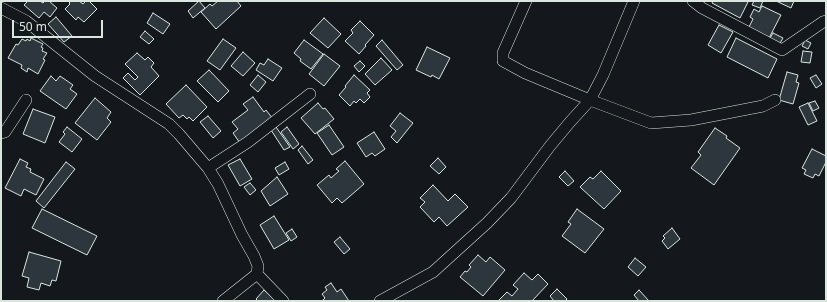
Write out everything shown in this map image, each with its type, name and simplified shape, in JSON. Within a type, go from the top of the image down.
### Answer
[{"type":"street","points":[[526,1],[503,53],[503,61],[525,73],[590,100],[650,123],[691,120],[763,106],[775,100]]},
{"type":"street","points":[[380,301],[433,272],[487,223],[511,198],[550,146],[590,100],[606,68],[634,1]]},
{"type":"street","points":[[693,1],[702,8],[782,50],[826,21]]},
{"type":"street","points":[[1,8],[26,21],[95,76],[169,124],[192,148],[208,168],[218,184],[258,266],[257,274],[223,301]]},
{"type":"street","points":[[208,168],[248,142],[310,94]]},
{"type":"street","points":[[1,133],[4,132],[10,125],[26,100]]},
{"type":"street","points":[[257,274],[283,301]]},
{"type":"building","points":[[28,1],[40,1],[43,3],[45,1],[49,1],[57,8],[50,17],[44,12],[39,18],[24,5]]},
{"type":"building","points":[[71,1],[79,1],[83,4],[86,1],[89,1],[97,9],[84,22],[78,17],[76,20],[65,9]]},
{"type":"building","points":[[199,1],[205,8],[193,18],[188,11]]},
{"type":"building","points":[[218,1],[237,1],[241,6],[216,29],[201,12],[210,4],[212,6]]},
{"type":"building","points":[[713,1],[748,2],[740,18],[712,3]]},
{"type":"building","points":[[754,1],[763,1],[760,8],[752,5]]},
{"type":"building","points":[[776,1],[794,1],[791,8]]},
{"type":"building","points":[[762,6],[781,15],[768,40],[748,29],[753,19],[750,17],[754,9],[759,12]]},
{"type":"building","points":[[153,13],[170,24],[163,34],[147,23]]},
{"type":"building","points":[[56,17],[72,36],[64,42],[48,24]]},
{"type":"building","points":[[324,18],[341,34],[328,48],[310,33]]},
{"type":"building","points":[[360,21],[374,35],[359,54],[345,41],[353,33],[351,30]]},
{"type":"building","points":[[719,25],[733,32],[721,53],[708,45]]},
{"type":"building","points":[[145,31],[154,39],[149,44],[140,37]]},
{"type":"building","points":[[773,33],[783,38],[779,45],[769,40]]},
{"type":"building","points":[[31,38],[43,44],[41,47],[43,48],[42,51],[47,53],[43,59],[45,60],[38,74],[28,68],[27,72],[21,68],[22,65],[8,58],[16,44],[18,45],[22,39],[26,41],[27,39],[30,41]]},
{"type":"building","points":[[736,38],[777,59],[768,78],[727,57]]},
{"type":"building","points":[[223,39],[236,48],[220,70],[207,61]]},
{"type":"building","points":[[304,40],[323,54],[311,69],[300,61],[301,59],[294,53]]},
{"type":"building","points":[[382,40],[403,65],[397,70],[376,46]]},
{"type":"building","points":[[805,40],[811,43],[808,49],[802,46]]},
{"type":"building","points":[[427,47],[450,58],[439,79],[416,70]]},
{"type":"building","points":[[803,51],[812,52],[810,63],[801,62]]},
{"type":"building","points":[[243,52],[255,63],[243,76],[231,66]]},
{"type":"building","points":[[137,53],[145,60],[148,57],[154,63],[151,67],[159,76],[140,95],[123,78],[128,73],[135,80],[138,77],[125,64]]},
{"type":"building","points":[[324,54],[340,66],[324,86],[309,74]]},
{"type":"building","points":[[381,58],[392,70],[375,85],[365,74]]},
{"type":"building","points":[[268,59],[282,68],[273,81],[256,70],[260,63],[264,65]]},
{"type":"building","points":[[360,61],[365,66],[359,72],[354,66]]},
{"type":"building","points":[[209,70],[229,91],[218,102],[197,81]]},
{"type":"building","points":[[787,72],[798,75],[796,82],[799,83],[793,104],[779,100]]},
{"type":"building","points":[[258,75],[266,82],[258,92],[250,85]]},
{"type":"building","points":[[354,75],[370,90],[367,93],[370,97],[364,103],[360,99],[356,103],[354,101],[350,106],[339,95]]},
{"type":"building","points":[[816,75],[822,84],[816,88],[810,78]]},
{"type":"building","points":[[51,76],[56,81],[60,76],[73,85],[70,89],[77,94],[66,109],[40,91]]},
{"type":"building","points":[[186,85],[207,107],[193,121],[189,117],[187,119],[183,115],[179,118],[166,104]]},
{"type":"building","points":[[253,97],[264,112],[266,110],[273,119],[240,143],[233,133],[238,129],[232,122],[248,110],[243,104]]},
{"type":"building","points":[[95,98],[111,112],[107,118],[111,122],[97,140],[75,123]]},
{"type":"building","points":[[815,101],[819,108],[813,111],[809,103]]},
{"type":"building","points":[[318,103],[323,109],[325,108],[334,119],[315,134],[301,118]]},
{"type":"building","points":[[808,103],[817,121],[808,125],[799,107]]},
{"type":"building","points":[[33,109],[55,117],[45,143],[23,134]]},
{"type":"building","points":[[400,113],[413,123],[397,143],[391,137],[396,131],[390,126]]},
{"type":"building","points":[[208,116],[221,131],[213,138],[200,122]]},
{"type":"building","points":[[329,125],[344,147],[332,155],[317,133]]},
{"type":"building","points":[[67,127],[82,139],[72,152],[59,142],[65,134],[63,132]]},
{"type":"building","points":[[276,127],[290,147],[284,150],[271,130]]},
{"type":"building","points":[[287,127],[299,144],[293,149],[281,132]]},
{"type":"building","points":[[715,128],[727,136],[726,138],[740,148],[714,185],[691,168],[701,155],[698,152]]},
{"type":"building","points":[[374,132],[385,149],[375,156],[372,153],[366,157],[357,143]]},
{"type":"building","points":[[302,146],[313,160],[308,164],[298,150]]},
{"type":"building","points":[[812,149],[826,156],[826,162],[819,176],[815,174],[813,178],[804,174],[806,170],[802,168]]},
{"type":"building","points":[[438,158],[446,167],[439,174],[430,166]]},
{"type":"building","points":[[20,159],[28,163],[26,167],[31,169],[30,172],[44,179],[36,195],[24,189],[21,196],[5,188]]},
{"type":"building","points":[[240,159],[252,179],[240,186],[228,165]]},
{"type":"building","points":[[345,161],[364,184],[342,203],[337,198],[332,203],[317,185],[329,175],[331,178],[339,171],[336,169]]},
{"type":"building","points":[[66,162],[75,169],[44,208],[36,201]]},
{"type":"building","points":[[285,162],[289,169],[279,175],[275,168]]},
{"type":"building","points":[[565,171],[574,181],[568,186],[559,177]]},
{"type":"building","points":[[601,171],[621,191],[604,209],[580,187],[590,177],[593,179]]},
{"type":"building","points":[[277,177],[288,194],[270,206],[261,191]]},
{"type":"building","points":[[250,183],[256,190],[250,195],[244,187]]},
{"type":"building","points":[[433,185],[448,201],[455,194],[468,207],[447,226],[439,217],[434,222],[420,207],[425,202],[420,198]]},
{"type":"building","points":[[42,209],[97,236],[87,255],[32,228]]},
{"type":"building","points":[[577,209],[604,229],[585,253],[562,236],[571,224],[568,222]]},
{"type":"building","points":[[274,216],[289,240],[274,249],[260,225]]},
{"type":"building","points":[[672,228],[680,239],[668,249],[662,241],[665,238],[663,236]]},
{"type":"building","points":[[292,229],[297,237],[291,241],[286,233]]},
{"type":"building","points":[[340,237],[350,249],[344,254],[334,242]]},
{"type":"building","points":[[29,252],[61,261],[56,281],[52,280],[50,286],[41,283],[39,290],[27,287],[29,278],[22,276]]},
{"type":"building","points":[[478,255],[486,262],[490,257],[505,270],[483,296],[460,277],[465,271],[467,272],[471,267],[469,265]]},
{"type":"building","points":[[635,258],[646,267],[638,276],[628,267]]},
{"type":"building","points":[[524,273],[532,280],[538,274],[548,284],[532,301],[498,301],[507,292],[512,296],[518,289],[513,285]]},
{"type":"building","points":[[331,283],[337,292],[341,289],[349,301],[322,301],[325,298],[322,294],[327,290],[325,287]]},
{"type":"building","points":[[557,289],[567,299],[565,301],[554,301],[550,296]]},
{"type":"building","points":[[264,290],[276,301],[258,301],[256,299]]},
{"type":"building","points":[[639,290],[649,301],[639,301],[634,295]]}]
